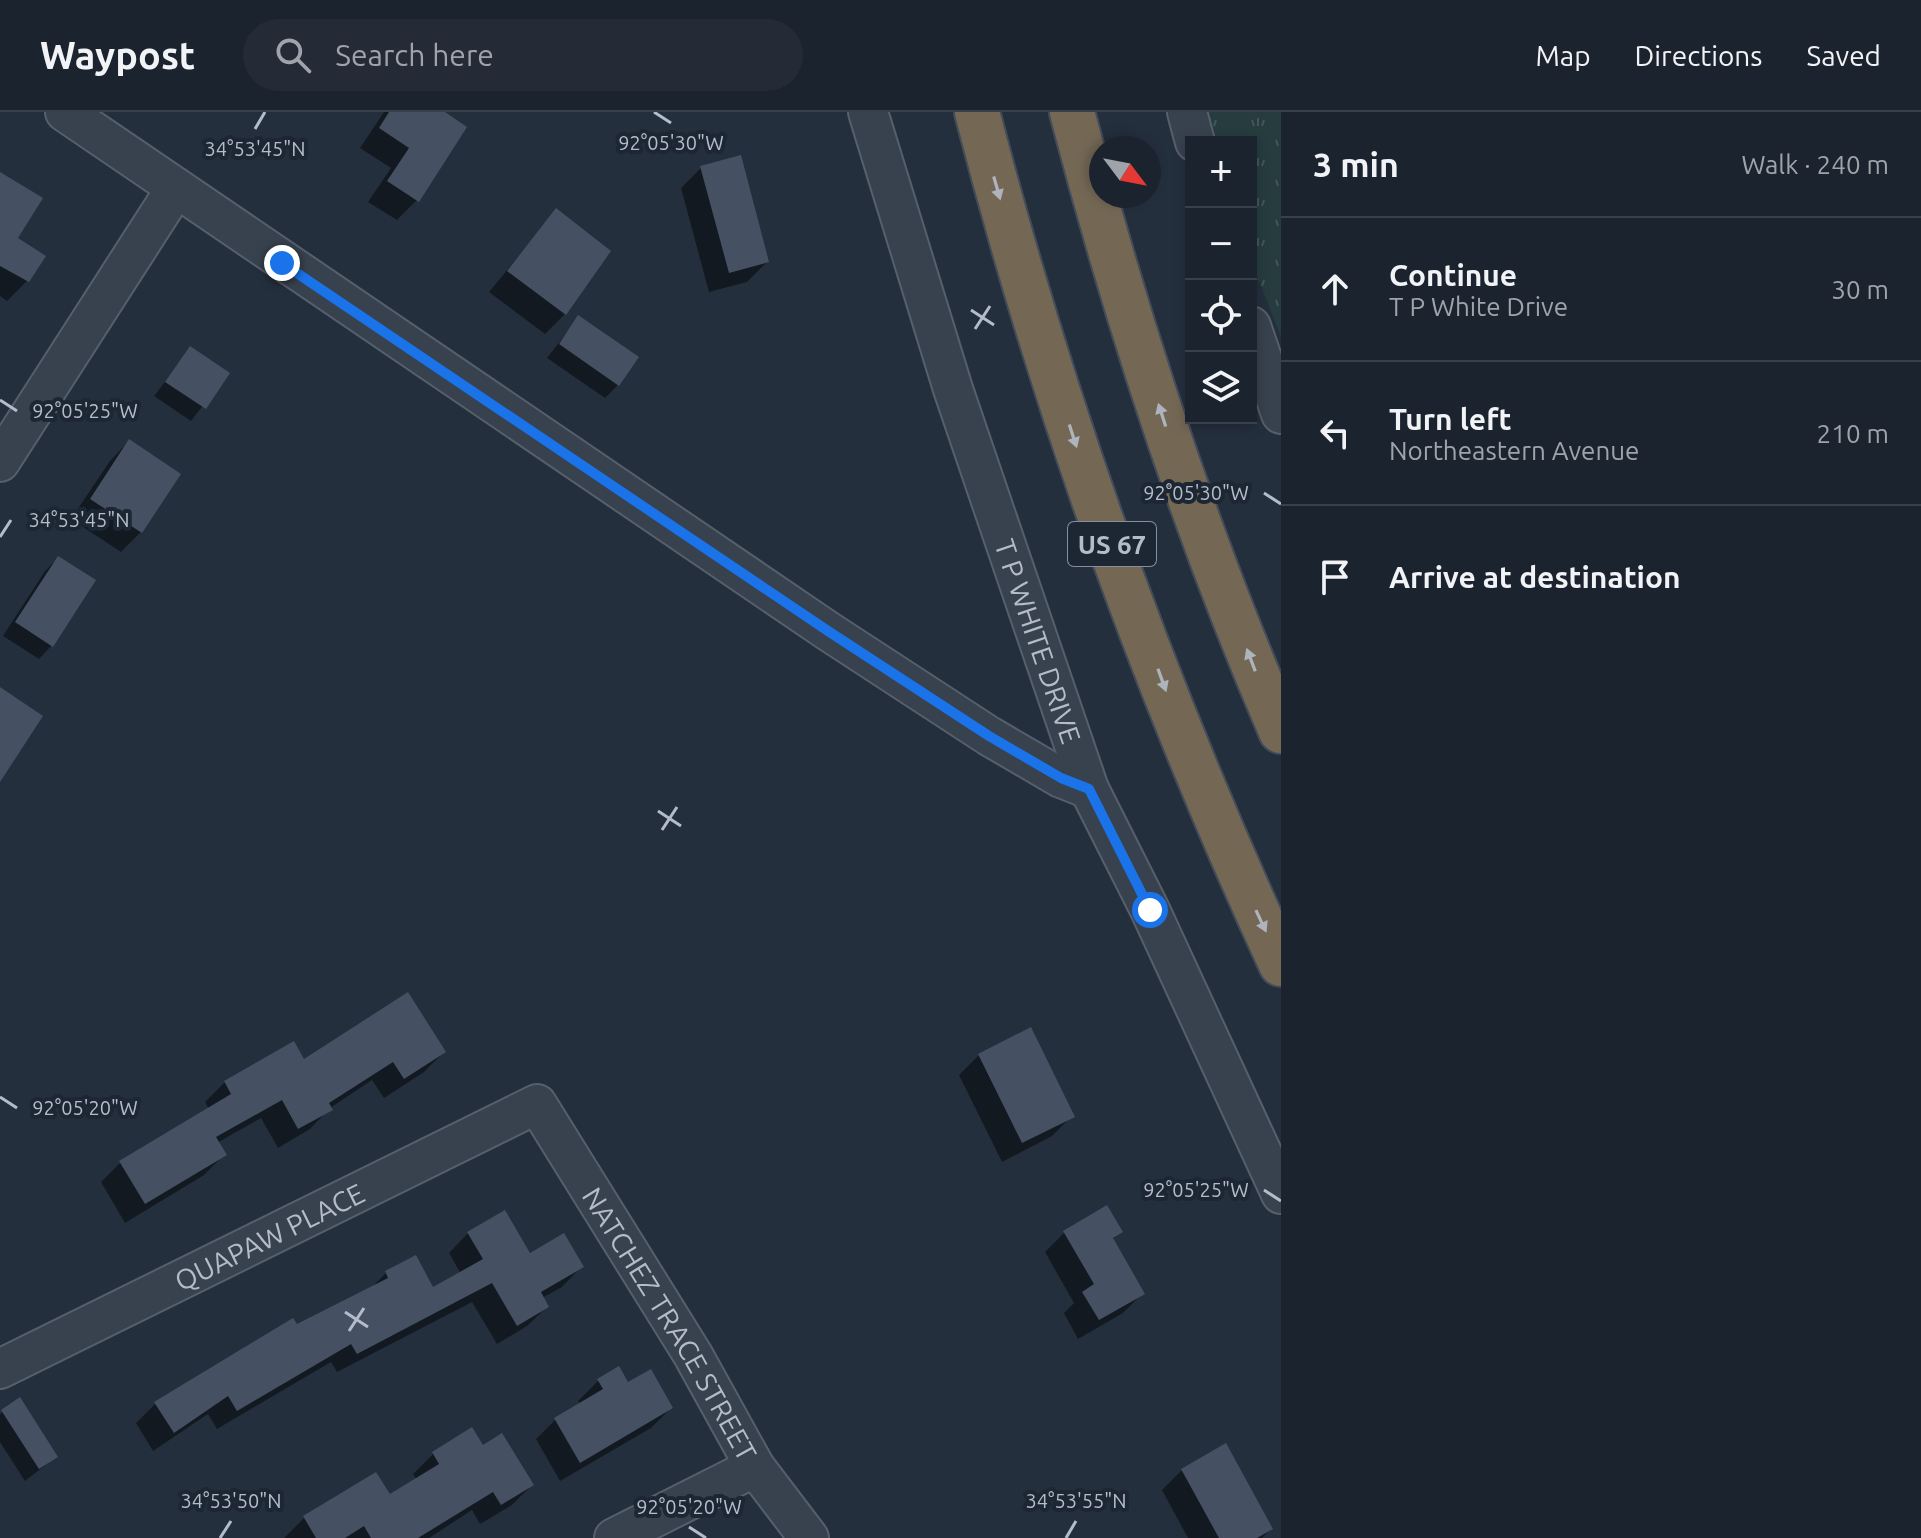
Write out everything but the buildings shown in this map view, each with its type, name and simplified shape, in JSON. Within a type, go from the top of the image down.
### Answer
[{"type":"highway","name":"US 67","points":[[977,112],[1074,441],[1167,692],[1281,964]]},
{"type":"highway","name":"US 67","points":[[1072,112],[1102,225],[1179,469],[1281,731]]},
{"type":"street","points":[[65,112],[828,631],[989,736],[1061,778],[1089,789]]},
{"type":"street","name":"T P WHITE DRIVE","points":[[868,112],[953,389],[1089,789],[1150,910],[1281,1194]]},
{"type":"street","points":[[1187,112],[1193,136]]},
{"type":"street","points":[[0,462],[176,188]]},
{"type":"street","points":[[1257,344],[1281,414]]},
{"type":"street","name":"QUAPAW PLACE","points":[[0,1369],[537,1104]]},
{"type":"street","name":"NATCHEZ TRACE STREET","points":[[537,1104],[693,1355],[755,1467],[809,1538]]},
{"type":"street","points":[[614,1538],[755,1467]]},
{"type":"green space","points":[[1208,112],[1281,112],[1281,337],[1257,275],[1257,136],[1215,136]]},
{"type":"route","points":[[282,263],[989,736],[1061,778],[1089,789],[1150,910]]}]
